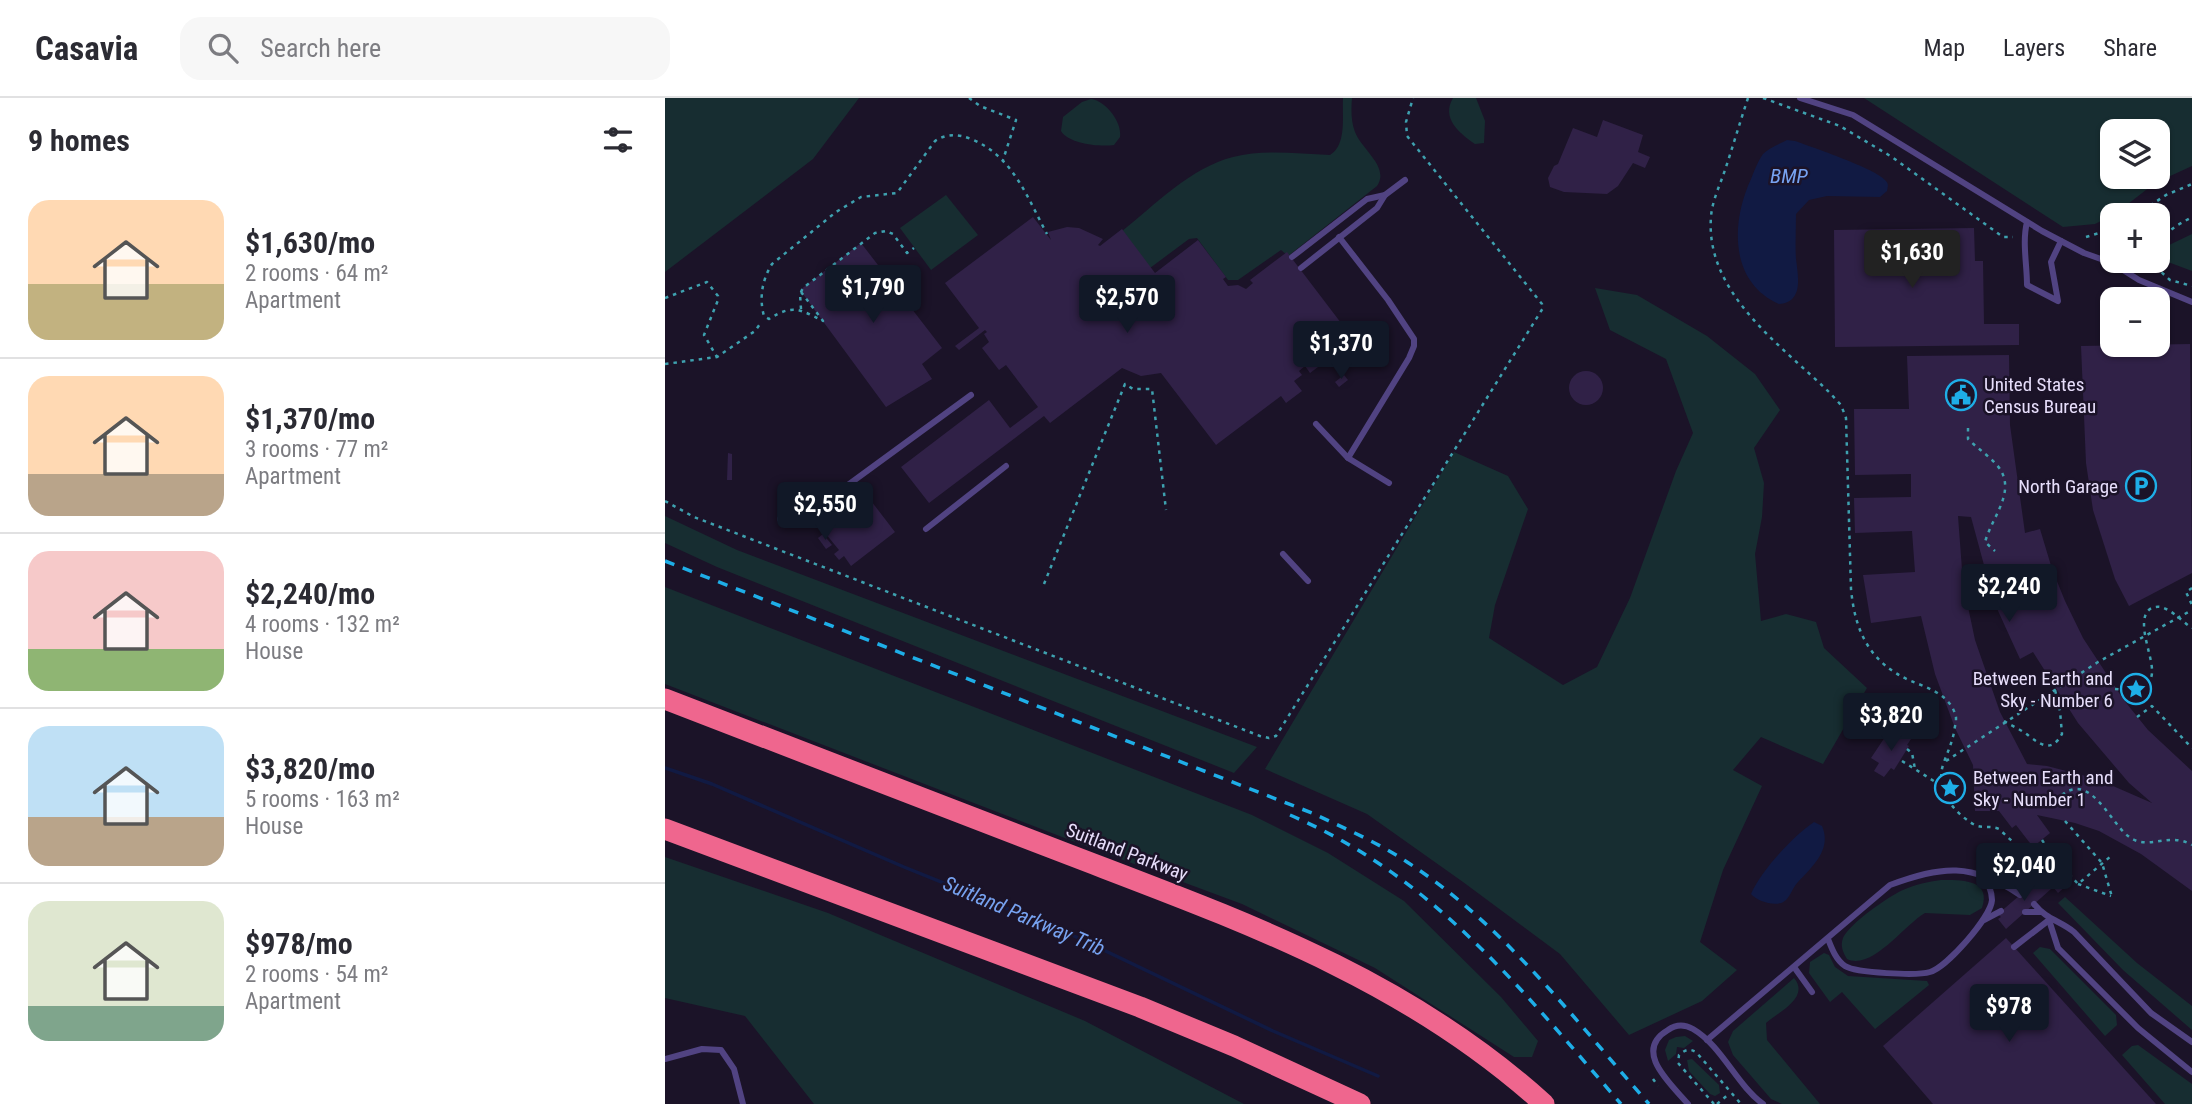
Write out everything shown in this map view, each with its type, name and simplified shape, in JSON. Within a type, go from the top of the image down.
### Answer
[{"type":"highway","name":"Suitland Parkway","points":[[665,699],[1224,914],[1309,950],[1371,981],[1427,1015],[1486,1056],[1544,1104]]},
{"type":"highway","points":[[665,829],[1140,1007],[1264,1059],[1360,1104]]},
{"type":"lane","points":[[1800,98],[1853,115],[2061,241],[2112,263],[2139,280],[2192,302]]},
{"type":"lane","points":[[1301,268],[1377,208],[1385,195],[1405,180]]},
{"type":"lane","points":[[1292,257],[1367,199],[1385,195]]},
{"type":"lane","points":[[2027,222],[2024,237],[2027,285],[2057,301],[2051,262],[2061,241]]},
{"type":"lane","points":[[1339,237],[1388,300],[1414,339],[1409,358],[1347,458]]},
{"type":"lane","points":[[780,519],[800,520],[971,395]]},
{"type":"lane","points":[[1315,424],[1347,458],[1389,483]]},
{"type":"lane","points":[[926,529],[1006,466]]},
{"type":"lane","points":[[1283,554],[1308,581]]},
{"type":"lane","points":[[1707,1040],[1890,885],[1924,872],[1951,869],[1981,874],[2020,895]]},
{"type":"lane","points":[[1828,939],[1836,958],[1846,967],[1868,971],[1929,973],[1941,967],[1983,921],[1992,902],[1989,884],[1981,874]]},
{"type":"lane","points":[[2034,904],[2049,920],[2074,932],[2151,1013],[2192,1042]]},
{"type":"lane","points":[[1983,921],[2001,911]]},
{"type":"lane","points":[[2025,912],[2041,912]]},
{"type":"lane","points":[[2014,947],[2049,920]]},
{"type":"lane","points":[[2049,920],[2058,948],[2138,1028],[2192,1072]]},
{"type":"lane","points":[[1794,967],[1812,992]]},
{"type":"lane","points":[[1688,1104],[1654,1062],[1653,1048],[1660,1034],[1675,1025],[1691,1027],[1707,1040],[1763,1104]]},
{"type":"lane","points":[[665,1059],[702,1049],[721,1051],[734,1069],[743,1104]]},
{"type":"path","points":[[969,98],[980,106],[1016,120],[1003,160]]},
{"type":"path","points":[[665,501],[694,517],[1261,736],[1276,736],[1543,309],[1542,304],[1407,136],[1406,122],[1413,98]]},
{"type":"path","points":[[1748,98],[1713,204],[1711,240],[1716,261],[1731,293],[1745,311],[1831,393],[1846,418],[1853,611],[1866,643],[1878,661],[1893,672],[1932,689],[1954,710],[1956,723],[1952,745],[1943,763],[1942,783],[1949,803],[1976,826],[1999,830],[2028,856],[2051,854]]},
{"type":"path","points":[[1763,98],[1840,126],[1892,157],[2003,237],[2013,237]]},
{"type":"path","points":[[801,292],[823,321],[801,309],[782,311],[769,319],[764,316],[761,296],[767,273],[782,255],[836,212],[861,197],[897,193],[935,141],[943,136],[954,134],[994,150],[1021,185],[1047,234]]},
{"type":"path","points":[[2154,203],[2192,184]]},
{"type":"path","points":[[2170,231],[2192,217]]},
{"type":"path","points":[[801,309],[803,288],[875,233],[886,231],[893,234],[907,253],[914,248]]},
{"type":"path","points":[[2086,237],[2100,233]]},
{"type":"path","points":[[2162,273],[2170,280],[2192,286]]},
{"type":"path","points":[[665,298],[707,282],[718,300],[704,335],[717,357]]},
{"type":"path","points":[[665,364],[717,357],[755,331],[760,324]]},
{"type":"path","points":[[1044,584],[1125,384],[1133,389],[1152,389],[1166,510]]},
{"type":"path","points":[[1968,428],[1968,439],[1994,461],[2004,478],[2006,488],[2003,505],[1985,542],[1995,551]]},
{"type":"path","points":[[1943,763],[2004,721],[2177,618],[2192,607],[2186,592],[2192,588]]},
{"type":"path","points":[[2115,689],[2136,691],[2151,678],[2153,670],[2144,618],[2151,608],[2161,607],[2192,628]]},
{"type":"path","points":[[2004,721],[2038,744],[2054,744],[2062,734],[2055,690]]},
{"type":"path","points":[[2137,717],[2152,706],[2192,748]]},
{"type":"path","points":[[1907,749],[1912,753],[1915,769]]},
{"type":"path","points":[[1902,761],[1937,783],[1942,783]]},
{"type":"path","points":[[2062,795],[2079,788],[2088,792],[2125,834],[2138,841],[2147,843],[2175,838],[2192,845]]},
{"type":"path","points":[[2042,840],[2078,884],[2112,897],[2102,863],[2065,821]]},
{"type":"path","points":[[2078,884],[2111,856]]},
{"type":"path","points":[[2045,887],[2061,865]]},
{"type":"path","points":[[1731,1092],[1715,1104],[1678,1063],[1679,1055],[1685,1050],[1696,1052],[1731,1092],[1741,1104]]},
{"type":"green space","points":[[665,98],[859,98],[813,159],[665,272]]},
{"type":"green space","points":[[1343,98],[1352,98],[1355,132],[1378,165],[1380,179],[1377,186],[1288,256],[1281,250],[1238,280],[1228,280],[1197,238],[1189,239],[1150,268],[1121,232],[1174,188],[1217,162],[1256,153],[1330,155],[1341,137]]},
{"type":"green space","points":[[1453,98],[1476,98],[1485,121],[1484,143],[1475,144],[1453,124],[1449,112]]},
{"type":"green space","points":[[1864,98],[2192,98],[2192,166],[2170,176],[2170,119],[2100,119],[2100,189],[2147,189],[2129,203],[2100,203],[2100,222],[2063,227]]},
{"type":"green space","points":[[1091,99],[1107,108],[1116,119],[1120,137],[1114,145],[1077,142],[1061,131],[1063,117],[1082,102]]},
{"type":"green space","points":[[946,195],[978,235],[931,270],[900,228]]},
{"type":"green space","points":[[2192,234],[2192,271],[2170,263],[2170,245]]},
{"type":"green space","points":[[1595,288],[1637,295],[1707,336],[1755,374],[1780,410],[1754,448],[1764,483],[1762,517],[1755,554],[1761,621],[1786,614],[1816,622],[1824,648],[1867,688],[1823,764],[1761,737],[1733,770],[1762,786],[1723,870],[1700,942],[1737,970],[1702,1001],[1629,1035],[1560,954],[1463,882],[1367,814],[1265,769],[1454,452],[1508,476],[1528,509],[1495,605],[1489,638],[1563,685],[1597,667],[1630,598],[1676,471],[1693,433],[1666,359],[1610,330]]},
{"type":"green space","points":[[665,516],[737,550],[1257,747],[1234,773],[717,567],[665,543]]},
{"type":"green space","points":[[665,587],[1252,815],[1328,853],[1404,901],[1501,997],[1538,1041],[1532,1057],[1514,1057],[1375,968],[1242,904],[665,684]]},
{"type":"green space","points":[[665,857],[828,913],[1085,1021],[1244,1104],[814,1104],[745,1016],[665,998]]},
{"type":"green space","points":[[1941,880],[1965,881],[1979,886],[1984,898],[1982,908],[1970,915],[1925,913],[1867,959],[1847,959],[1842,949],[1843,938],[1861,918],[1903,890]]},
{"type":"green space","points":[[2065,897],[2137,963],[2192,1006],[2192,1030],[2123,970],[2058,903]]},
{"type":"green space","points":[[2040,947],[2050,949],[2116,1015],[2117,1025],[2105,1036],[2033,953]]},
{"type":"green space","points":[[1824,953],[1829,955],[1835,967],[1848,976],[1927,981],[1929,985],[1875,1029],[1842,992],[1830,1002],[1809,973],[1810,962]]},
{"type":"green space","points":[[1794,978],[1798,985],[1796,997],[1766,1023],[1767,1040],[1820,1104],[1782,1104],[1771,1099],[1733,1055],[1728,1042],[1733,1031]]},
{"type":"green space","points":[[1685,1036],[1693,1041],[1684,1048],[1677,1047],[1676,1054],[1668,1061],[1665,1050],[1669,1040]]},
{"type":"green space","points":[[2138,1045],[2192,1084],[2192,1104],[2165,1104],[2122,1055],[2132,1046]]},
{"type":"green space","points":[[1692,1059],[1719,1085],[1720,1093],[1715,1096],[1710,1094],[1689,1071],[1687,1060]]},
{"type":"water","name":"BMP","points":[[1787,140],[1857,164],[1879,175],[1888,186],[1887,191],[1880,197],[1827,196],[1809,200],[1796,214],[1798,287],[1792,299],[1779,304],[1763,294],[1751,281],[1743,266],[1738,232],[1744,196],[1759,160],[1768,150]]},
{"type":"water","points":[[1814,822],[1822,826],[1825,842],[1823,850],[1788,898],[1773,904],[1754,897],[1751,894],[1756,885],[1778,855]]},
{"type":"building","points":[[1603,120],[1643,135],[1638,152],[1650,157],[1645,168],[1633,163],[1618,186],[1607,194],[1564,192],[1550,187],[1548,178],[1558,164],[1573,128],[1597,137]]},
{"type":"building","points":[[1033,217],[1051,240],[1048,232],[1067,227],[1079,228],[1103,239],[1098,245],[1100,246],[1122,229],[1155,273],[1198,240],[1226,277],[1223,279],[1228,286],[1238,285],[1246,289],[1253,283],[1250,280],[1287,252],[1354,340],[1310,373],[1305,366],[1299,371],[1302,375],[1294,381],[1302,391],[1286,403],[1281,396],[1216,445],[1161,373],[1141,376],[1122,368],[1050,423],[1044,416],[929,503],[901,467],[989,400],[1010,428],[1038,407],[1006,365],[999,370],[982,348],[989,342],[984,334],[987,332],[985,330],[959,350],[955,346],[979,328],[945,283]]},
{"type":"building","points":[[1974,228],[1975,261],[1983,261],[1984,324],[2019,324],[2019,345],[1835,347],[1834,230]]},
{"type":"building","points":[[861,243],[942,348],[922,364],[932,379],[886,407],[800,290]]},
{"type":"building","name":"North Garage","points":[[2170,344],[2190,344],[2192,573],[2129,606],[2115,579],[2093,510],[2086,463],[2081,346],[2100,346],[2100,357],[2170,357]]},
{"type":"building","points":[[2009,355],[2010,425],[2025,533],[2040,529],[2052,569],[2083,638],[2123,699],[2148,730],[2192,771],[2192,891],[2141,854],[2099,831],[2037,815],[2050,833],[2033,847],[2016,825],[2012,828],[1999,811],[1975,811],[1973,765],[1955,728],[1935,674],[1921,616],[1871,623],[1863,575],[1915,572],[1912,531],[1855,533],[1854,498],[1911,497],[1911,474],[1855,475],[1854,409],[1909,409],[1907,356]],"holes":[[[1958,516],[1971,517],[1994,602],[2020,659],[2033,652],[2078,723],[2129,783],[2152,803],[2097,779],[2047,766],[2027,764],[2000,712],[1975,640],[1963,583]]]},
{"type":"building","points":[[1586,371],[1598,376],[1603,388],[1598,400],[1586,405],[1574,400],[1569,388],[1574,376]]},
{"type":"building","points":[[1344,375],[1348,380],[1339,387],[1335,382]]},
{"type":"building","points":[[728,453],[732,454],[732,480],[727,480]]},
{"type":"building","points":[[865,493],[895,532],[851,566],[844,556],[839,560],[834,554],[839,550],[821,528]]},
{"type":"building","points":[[823,534],[832,545],[826,549],[818,538]]},
{"type":"building","points":[[1897,730],[1911,739],[1894,770],[1891,768],[1884,777],[1874,771],[1879,763],[1871,758],[1887,734],[1893,737]]},
{"type":"building","points":[[2045,861],[2066,886],[2058,893],[2037,868]]},
{"type":"building","points":[[2041,877],[2051,889],[2006,929],[1998,919],[2001,917],[1998,914]]},
{"type":"building","points":[[2006,938],[2156,1104],[1933,1104],[1883,1046]]},
{"type":"waterway","name":"Suitland Parkway Trib","points":[[665,768],[712,784],[904,867],[1070,934],[1273,1031],[1378,1076]]},
{"type":"railway","points":[[665,561],[1312,813],[1384,848],[1442,887],[1506,943],[1565,1006],[1649,1104]]},
{"type":"railway","points":[[1290,815],[1341,840],[1388,870],[1431,903],[1472,940],[1548,1019],[1621,1104]]},
{"type":"place","name":"United States Census Bureau","points":[[1961,395]]},
{"type":"place","name":"North Garage","points":[[2141,486]]},
{"type":"place","name":"Between Earth and Sky - Number 6","points":[[2136,689]]},
{"type":"place","name":"Between Earth and Sky - Number 1","points":[[1950,788]]}]
